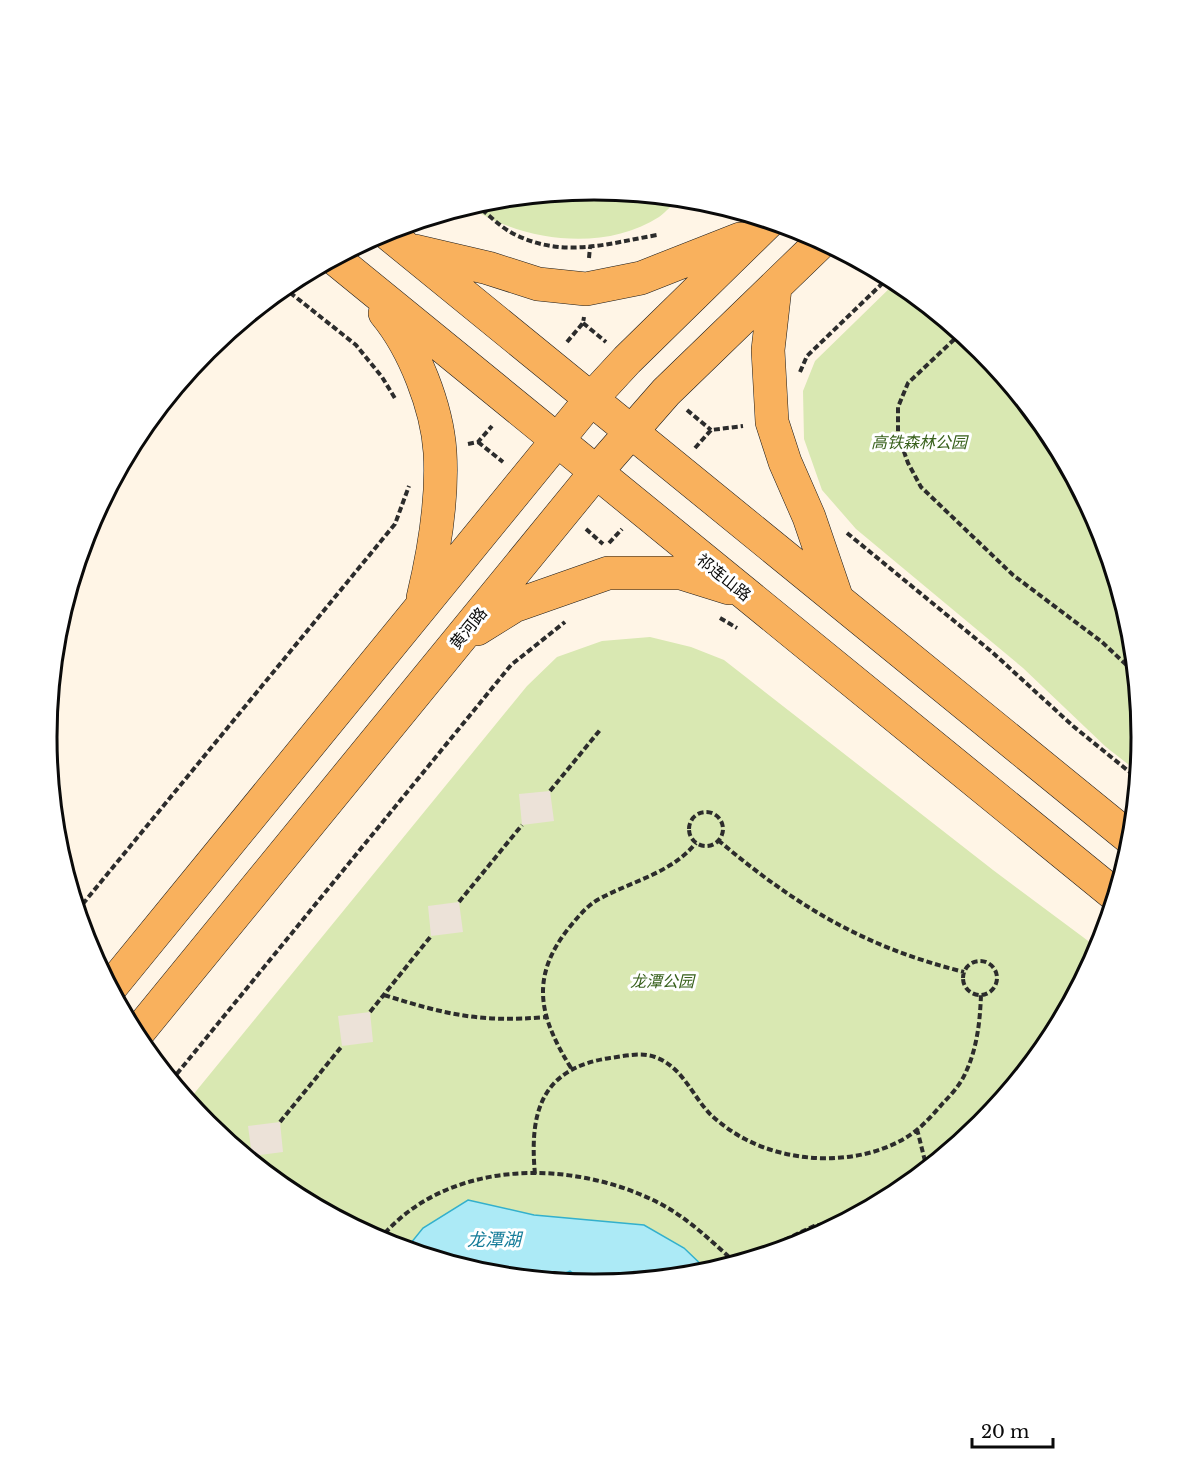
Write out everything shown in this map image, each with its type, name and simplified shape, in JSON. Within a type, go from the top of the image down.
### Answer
[{"type":"main road","points":[[396,240],[538,284],[586,289],[641,278],[694,259],[762,227]]},
{"type":"main road","points":[[116,981],[591,399],[627,360],[762,227]]},
{"type":"main road","points":[[396,240],[1122,832]]},
{"type":"main road","name":"黄河路","points":[[143,1027],[596,472],[666,392],[815,248]]},
{"type":"main road","points":[[345,267],[402,333],[427,392],[440,452],[433,553],[420,608]]},
{"type":"main road","name":"祁连山路","points":[[345,267],[1109,890]]},
{"type":"main road","points":[[775,288],[768,350],[772,422],[785,462],[809,517],[837,599]]},
{"type":"main road","points":[[455,643],[514,606],[608,573],[681,573],[744,593],[797,636]]},
{"type":"path","points":[[484,211],[512,232],[559,249],[590,247],[657,235]]},
{"type":"path","points":[[797,381],[807,356],[881,284]]},
{"type":"path","points":[[292,294],[356,345],[382,377],[398,403]]},
{"type":"path","points":[[955,339],[908,383],[898,407],[898,435],[921,487],[1013,575],[1102,642],[1126,664]]},
{"type":"path","points":[[83,904],[395,524],[409,485]]},
{"type":"path","points":[[842,529],[992,652],[1073,726],[1130,772]]},
{"type":"path","points":[[716,616],[746,635]]},
{"type":"path","points":[[176,1074],[511,665],[562,624],[571,620]]},
{"type":"path","points":[[550,791],[600,730]]},
{"type":"path","points":[[704,812],[718,818],[722,825],[718,840],[711,845],[696,843],[690,837],[689,829],[696,815],[704,812]]},
{"type":"path","points":[[459,902],[522,825]]},
{"type":"path","points":[[718,840],[782,892],[827,920],[883,948],[964,972]]},
{"type":"path","points":[[571,1068],[545,1017],[543,980],[548,959],[576,920],[602,897],[645,880],[666,868],[696,843]]},
{"type":"path","points":[[370,1012],[431,936]]},
{"type":"path","points":[[973,962],[987,963],[993,967],[996,981],[988,993],[981,995],[969,991],[964,986],[964,972],[973,962]]},
{"type":"path","points":[[384,995],[466,1018],[545,1017]]},
{"type":"path","points":[[535,1174],[532,1139],[534,1124],[550,1089],[571,1068],[586,1061],[639,1055],[652,1056],[677,1070],[711,1115],[761,1147],[781,1153],[825,1159],[845,1158],[887,1146],[906,1138],[938,1110],[964,1076],[977,1040],[981,995]]},
{"type":"path","points":[[280,1122],[342,1046]]},
{"type":"path","points":[[917,1129],[925,1160]]},
{"type":"path","points":[[387,1233],[424,1200],[447,1189],[493,1176],[535,1174],[573,1176],[599,1180],[657,1202],[682,1217],[729,1257]]},
{"type":"path","points":[[796,1235],[818,1225]]},
{"type":"green space","points":[[559,201],[629,201],[671,206],[659,217],[637,228],[588,239],[537,234],[512,228],[479,212]]},
{"type":"green space","name":"高铁森林公园","points":[[889,289],[948,333],[974,357],[1020,410],[1059,468],[1076,499],[1103,564],[1121,632],[1126,667],[1130,702],[1130,766],[1106,747],[1023,668],[856,529],[822,490],[804,439],[803,391],[815,361]]},
{"type":"green space","name":"龙潭公园","points":[[650,637],[691,647],[724,660],[993,870],[1090,942],[1059,1006],[1020,1064],[998,1091],[948,1141],[921,1163],[862,1202],[832,1219],[767,1246],[699,1264],[629,1273],[559,1273],[489,1264],[455,1256],[421,1246],[356,1219],[325,1202],[267,1163],[214,1117],[193,1095],[527,686],[557,657],[602,641]]},
{"type":"shaded area","points":[[550,791],[554,821],[522,825],[519,794]]},
{"type":"shaded area","points":[[459,902],[463,932],[431,936],[428,906]]},
{"type":"shaded area","points":[[370,1012],[373,1042],[342,1046],[338,1016]]},
{"type":"shaded area","points":[[280,1122],[283,1152],[258,1155],[251,1150],[248,1126]]},
{"type":"water","name":"龙潭湖","points":[[468,1200],[534,1215],[644,1225],[684,1248],[700,1264],[629,1273],[573,1273],[570,1271],[559,1273],[524,1269],[455,1256],[411,1242],[423,1228]]}]
